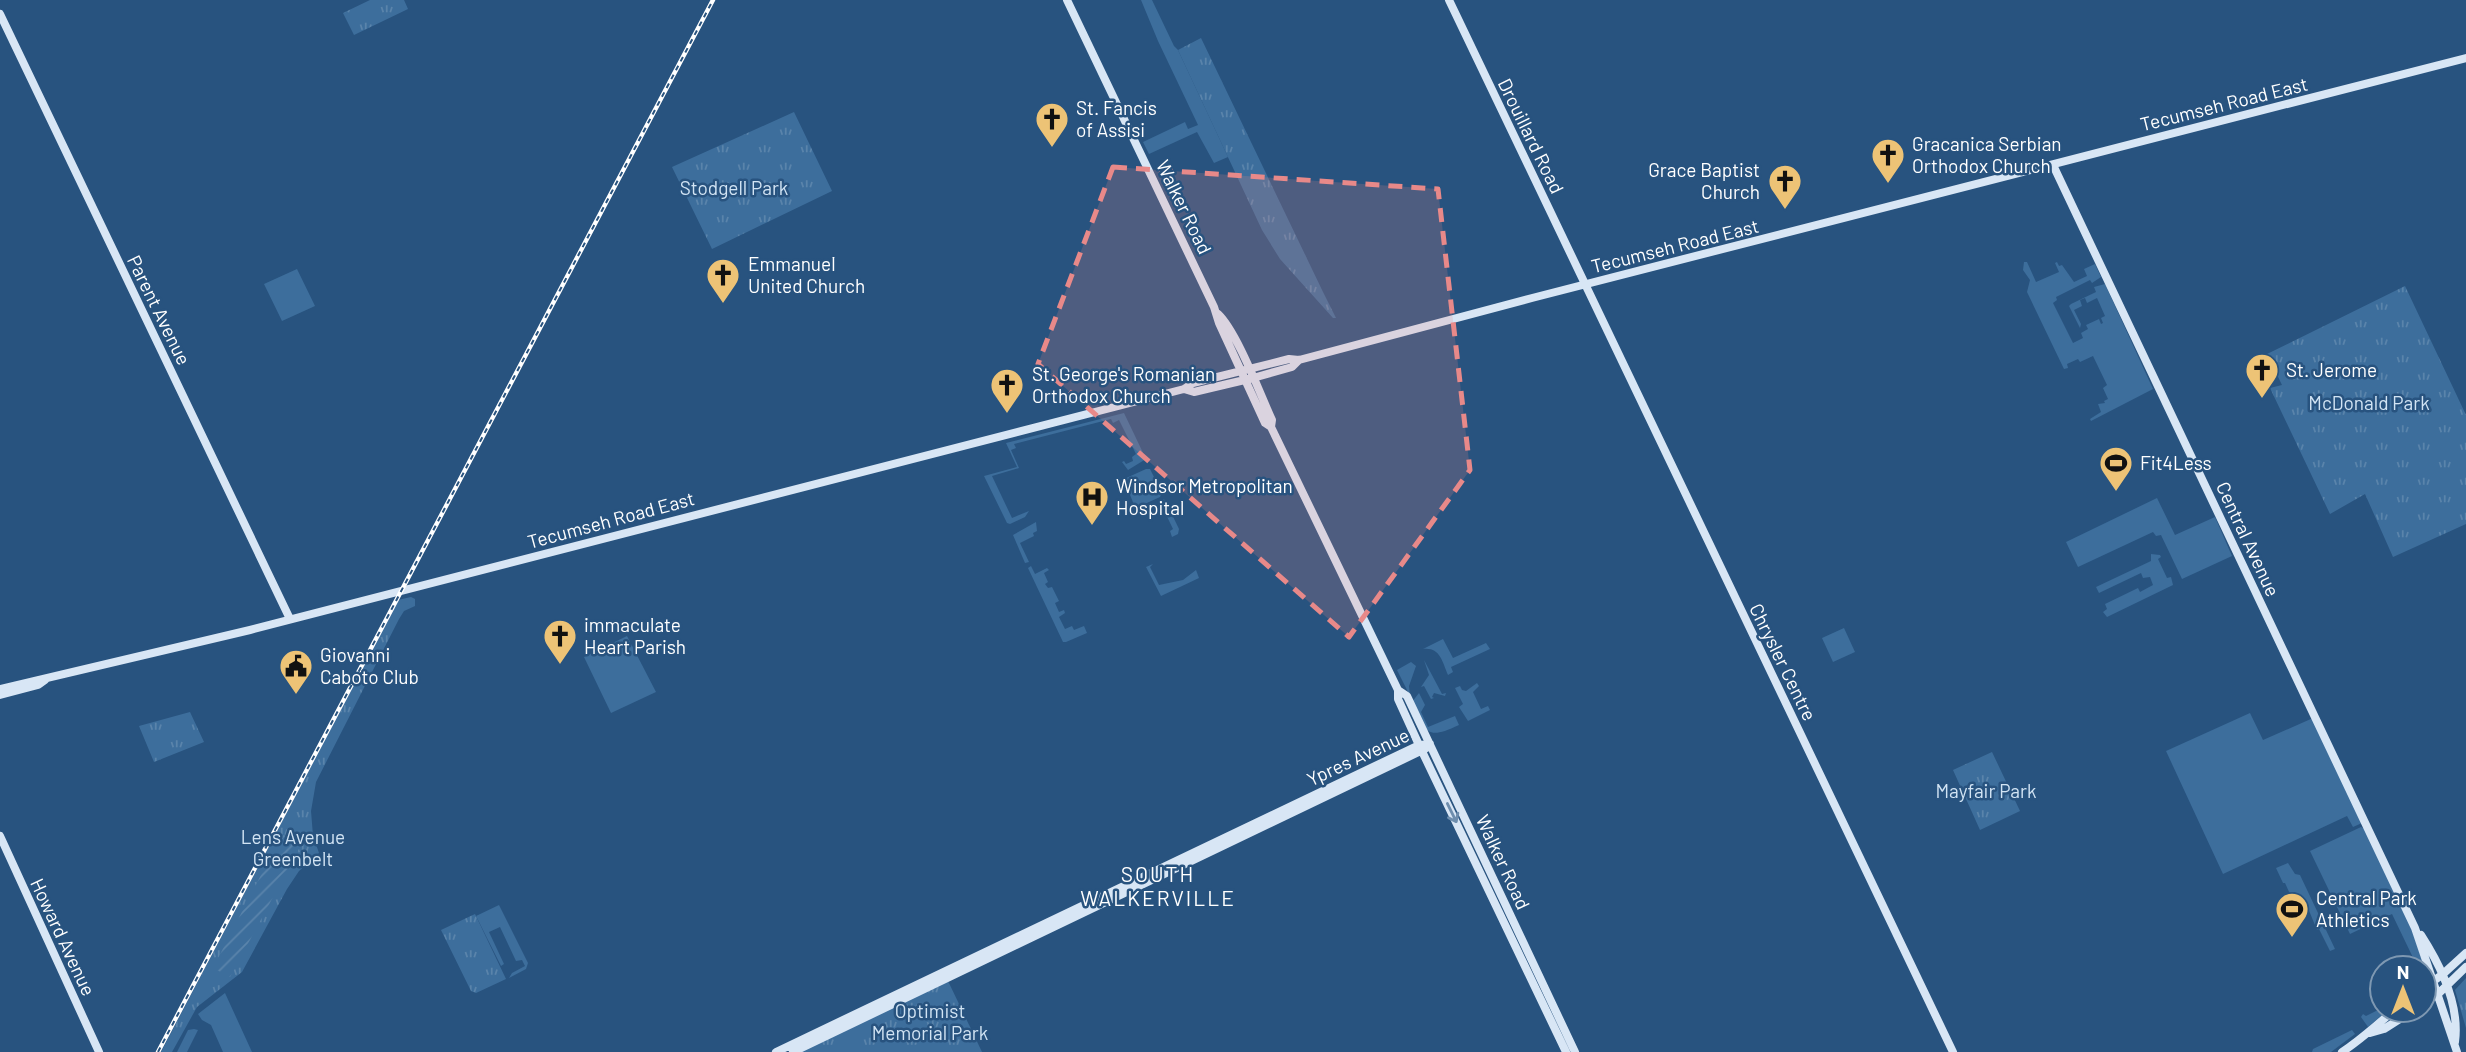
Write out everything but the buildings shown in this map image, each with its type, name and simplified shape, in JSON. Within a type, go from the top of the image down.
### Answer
[{"type":"main road","name":"Walker Road","points":[[1067,0],[1217,314],[1231,349],[1247,375]]},
{"type":"main road","name":"Drouillard Road","points":[[1449,0],[1586,285]]},
{"type":"main road","name":"Parent Avenue","points":[[0,14],[290,619]]},
{"type":"main road","name":"Tecumseh Road East","points":[[1247,375],[1289,359],[1299,360],[2466,58]]},
{"type":"main road","name":"Central Avenue","points":[[2053,165],[2415,928],[2424,954]]},
{"type":"main road","name":"Chrysler Centre","points":[[1586,285],[1953,1052]]},
{"type":"main road","name":"Walker Road","points":[[1217,314],[1225,321],[1257,397],[1272,420],[1271,427],[1398,690],[1398,699],[1566,1052]]},
{"type":"main road","points":[[1231,349],[1228,371],[1222,380],[1257,397],[1265,378],[1271,373]]},
{"type":"main road","name":"Tecumseh Road East","points":[[0,689],[290,619],[1184,389],[1193,383],[1271,373],[1292,367],[1299,360]]},
{"type":"main road","name":"Tecumseh Road East","points":[[0,695],[38,685],[45,680]]},
{"type":"main road","name":"Walker Road","points":[[1398,690],[1407,696],[1575,1052]]},
{"type":"main road","name":"Ypres Avenue","points":[[776,1052],[1430,744]]},
{"type":"main road","name":"Ypres Avenue","points":[[793,1052],[1421,748]]},
{"type":"main road","name":"Howard Avenue","points":[[0,836],[99,1052]]},
{"type":"main road","name":"Central Avenue","points":[[2415,928],[2423,937],[2448,986],[2457,1028],[2455,1042]]},
{"type":"main road","points":[[2438,978],[2466,953]]},
{"type":"main road","points":[[2438,994],[2466,967]]},
{"type":"main road","name":"Central Avenue","points":[[2438,994],[2457,1052]]},
{"type":"main road","points":[[2342,1052],[2378,1024]]},
{"type":"main road","points":[[2370,1033],[2392,1024]]},
{"type":"highlighted area","points":[[1113,167],[1438,189],[1470,470],[1349,637],[1038,364]]},
{"type":"green space","points":[[370,0],[404,0],[408,9],[354,35],[343,13]]},
{"type":"green space","points":[[1141,0],[1152,0],[1228,157],[1214,163],[1197,132],[1149,154],[1143,142],[1185,122],[1188,129],[1198,125]]},
{"type":"green space","points":[[1201,38],[1336,318],[1333,318],[1280,259],[1262,230],[1178,50]]},
{"type":"green space","name":"Stodgell Park","points":[[794,112],[832,191],[712,249],[672,167]]},
{"type":"green space","points":[[2024,262],[2027,262],[2036,282],[2059,272],[2055,263],[2057,262],[2074,282],[2087,276],[2084,269],[2095,264],[2101,277],[2056,297],[2057,300],[2053,303],[2073,343],[2083,338],[2081,333],[2088,329],[2086,325],[2099,319],[2101,324],[2101,318],[2105,316],[2097,298],[2087,303],[2085,298],[2080,300],[2082,306],[2074,310],[2081,324],[2080,328],[2069,306],[2071,304],[2096,292],[2094,287],[2105,284],[2153,389],[2091,421],[2090,419],[2101,412],[2098,404],[2105,403],[2108,399],[2103,388],[2107,385],[2093,356],[2080,362],[2078,359],[2067,364],[2068,368],[2064,369],[2027,292],[2030,280],[2023,270]]},
{"type":"green space","points":[[297,269],[315,306],[282,321],[264,284]]},
{"type":"green space","name":"McDonald Park","points":[[2405,286],[2466,415],[2466,524],[2393,557],[2365,494],[2330,514],[2270,388],[2282,385],[2267,354]]},
{"type":"green space","points":[[1124,413],[1146,459],[1128,470],[1122,462],[1126,464],[1133,461],[1132,457],[1136,454],[1119,420],[1113,423],[1111,419],[1014,444],[1016,448],[1011,450],[1019,468],[992,476],[1012,518],[1029,511],[1025,517],[1007,523],[984,476],[1017,467],[1006,443]]},
{"type":"green space","points":[[1150,469],[1162,493],[1160,497],[1138,507],[1134,505],[1124,479]]},
{"type":"green space","points":[[2157,498],[2175,535],[2215,517],[2232,556],[2182,579],[2161,535],[2156,536],[2153,532],[2078,567],[2066,542]]},
{"type":"green space","points":[[1159,500],[1165,500],[1179,529],[1178,534],[1172,537],[1170,531],[1173,529]]},
{"type":"green space","points":[[1036,522],[1037,531],[1033,533],[1034,536],[1020,543],[1029,562],[1025,563],[1013,535]]},
{"type":"green space","points":[[2151,554],[2160,555],[2158,559],[2167,578],[2171,577],[2173,585],[2107,617],[2103,612],[2107,609],[2105,604],[2138,588],[2140,592],[2153,585],[2150,577],[2143,578],[2141,573],[2099,593],[2096,587],[2151,561]]},
{"type":"green space","points":[[1153,564],[1150,567],[1159,585],[1183,580],[1196,570],[1199,578],[1161,596],[1146,567]]},
{"type":"green space","points":[[1031,566],[1035,574],[1047,568],[1049,570],[1044,573],[1048,582],[1045,584],[1048,588],[1052,587],[1059,601],[1055,603],[1059,612],[1064,610],[1065,613],[1059,617],[1065,629],[1072,626],[1074,630],[1084,626],[1087,633],[1063,642],[1028,568]]},
{"type":"green space","name":"Lens Avenue Greenbelt","points":[[411,597],[415,599],[415,606],[404,611],[399,619],[316,782],[311,811],[313,836],[319,853],[299,871],[287,889],[242,972],[197,1007],[172,1052],[161,1052],[398,600]]},
{"type":"green space","points":[[1844,628],[1855,652],[1833,662],[1822,638]]},
{"type":"green space","points":[[627,636],[656,692],[611,713],[584,657]]},
{"type":"green space","points":[[1443,639],[1453,658],[1486,643],[1490,649],[1451,667],[1453,672],[1448,675],[1437,653],[1423,649]]},
{"type":"green space","points":[[1424,660],[1442,694],[1446,693],[1445,696],[1434,693],[1434,698],[1431,699],[1424,686],[1421,687],[1429,675]]},
{"type":"green space","points":[[1411,662],[1416,666],[1409,686],[1410,696],[1397,670]]},
{"type":"green space","points":[[1477,683],[1479,686],[1473,692],[1481,709],[1488,706],[1490,710],[1468,721],[1459,707],[1463,704],[1455,688],[1460,686],[1466,691]]},
{"type":"green space","points":[[1419,693],[1425,705],[1421,712],[1428,727],[1455,716],[1459,725],[1439,732],[1428,731],[1412,702]]},
{"type":"green space","points":[[190,712],[204,742],[154,762],[139,726]]},
{"type":"green space","points":[[2250,713],[2263,740],[2313,718],[2362,823],[2353,827],[2347,816],[2223,874],[2166,751]]},
{"type":"green space","name":"Mayfair Park","points":[[1992,752],[2020,811],[1980,830],[1953,770]]},
{"type":"green space","points":[[2361,827],[2365,829],[2411,926],[2420,954],[2411,954],[2392,914],[2350,934],[2310,851]]},
{"type":"green space","points":[[282,834],[301,845],[230,977],[213,968]]},
{"type":"green space","points":[[2288,863],[2295,874],[2300,875],[2335,949],[2330,951],[2319,929],[2317,930],[2305,901],[2300,903],[2295,892],[2290,894],[2283,883],[2276,868]]},
{"type":"green space","points":[[499,905],[528,963],[526,969],[509,978],[512,973],[525,966],[522,960],[516,961],[500,927],[489,932],[504,964],[501,966],[476,916]]},
{"type":"green space","points":[[475,914],[506,979],[476,993],[471,991],[441,930]]},
{"type":"green space","points":[[2466,978],[2466,1028],[2455,990]]},
{"type":"green space","name":"Optimist Memorial Park","points":[[948,981],[982,1052],[799,1052]]},
{"type":"green space","points":[[225,993],[252,1052],[223,1052],[211,1025],[198,1014]]},
{"type":"green space","points":[[2363,1014],[2368,1015],[2368,1024],[2372,1024],[2368,1027],[2361,1017]]},
{"type":"green space","points":[[188,1030],[198,1030],[187,1052],[177,1052]]},
{"type":"green space","points":[[2352,1030],[2355,1034],[2331,1052],[2312,1052],[2313,1049]]},
{"type":"railway","points":[[158,1052],[713,0]]},
{"type":"place","name":"St. Fancis of Assisi","points":[[1052,149]]},
{"type":"place","name":"Gracanica Serbian Orthodox Church","points":[[1888,185]]},
{"type":"place","name":"Grace Baptist Church","points":[[1785,211]]},
{"type":"place","name":"Emmanuel United Church","points":[[723,305]]},
{"type":"place","name":"St. Jerome","points":[[2262,400]]},
{"type":"place","name":"St. George's Romanian Orthodox Church","points":[[1007,415]]},
{"type":"place","name":"Fit4Less","points":[[2116,493]]},
{"type":"place","name":"Windsor Metropolitan Hospital","points":[[1092,527]]},
{"type":"place","name":"immaculate Heart Parish","points":[[560,666]]},
{"type":"place","name":"Giovanni Caboto Club","points":[[296,696]]},
{"type":"place","name":"Central Park Athletics","points":[[2292,939]]},
{"type":"district","name":"SOUTH WALKERVILLE","points":[[1158,887]]}]
